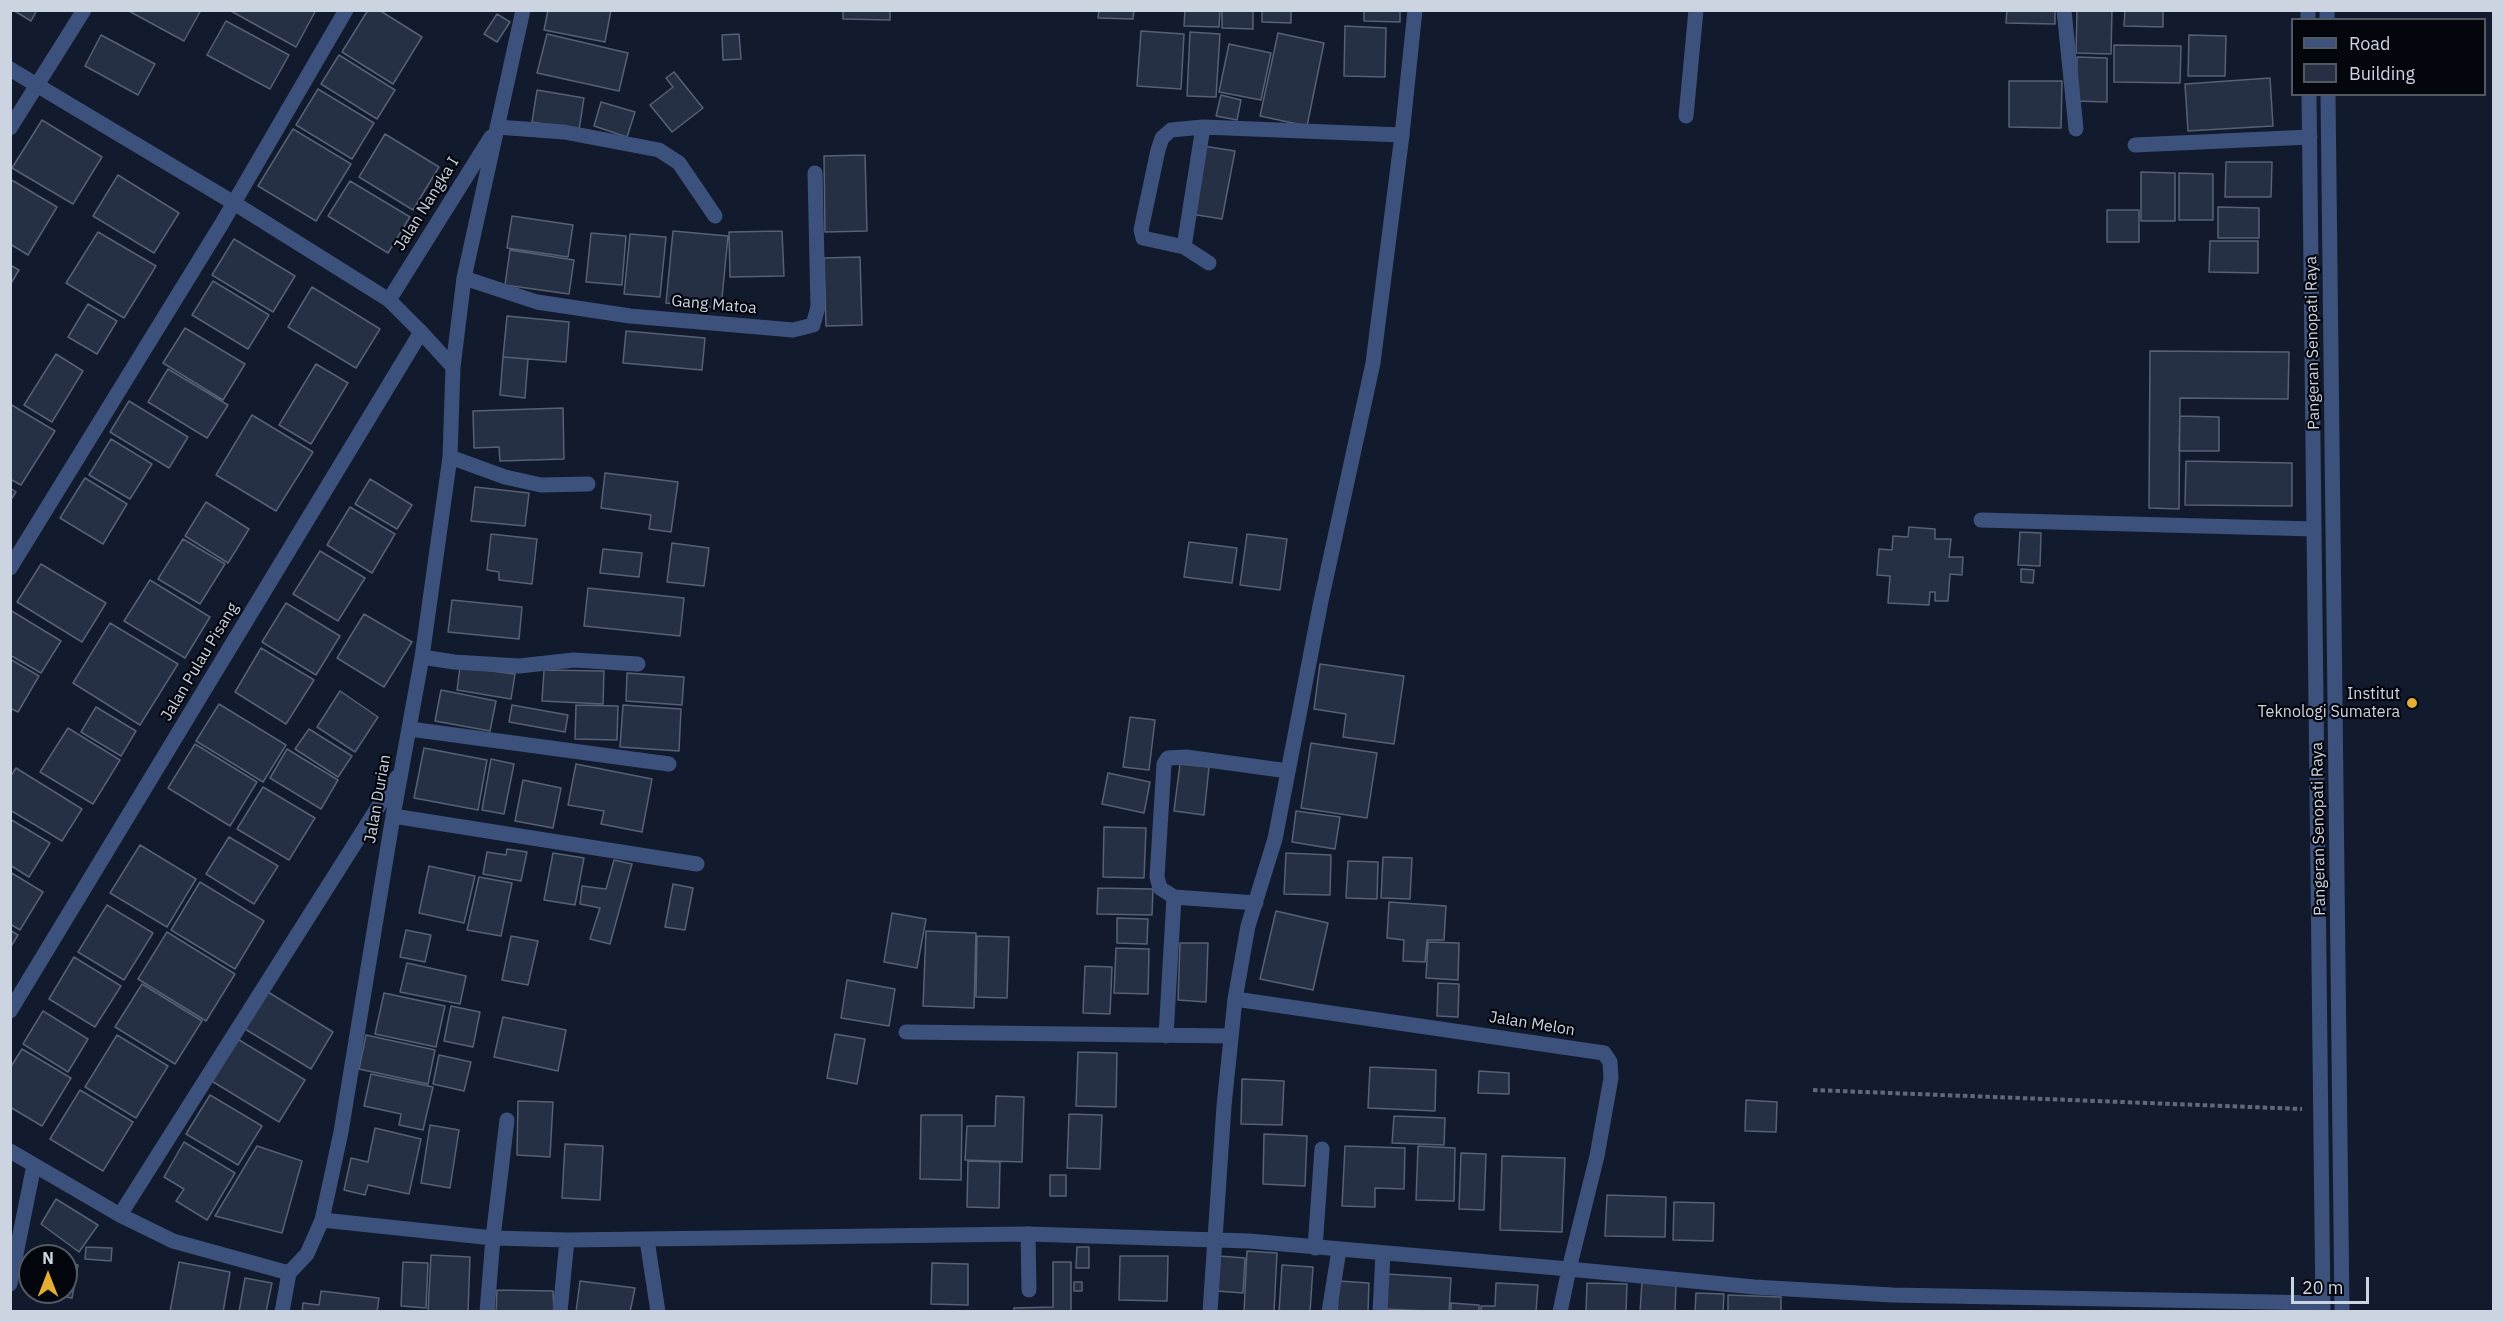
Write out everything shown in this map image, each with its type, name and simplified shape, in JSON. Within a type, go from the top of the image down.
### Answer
[{"type":"street","points":[[10,128],[84,10]]},
{"type":"street","points":[[10,568],[234,203],[346,10]]},
{"type":"street","name":"Jalan Durian","points":[[289,1273],[307,1254],[322,1220],[341,1132],[393,816],[422,657],[450,457],[453,367],[464,278],[523,10]]},
{"type":"street","points":[[1210,1311],[1234,999],[1248,926],[1275,840],[1321,602],[1373,363],[1402,135],[1415,10]]},
{"type":"street","points":[[1686,116],[1696,10]]},
{"type":"street","points":[[2064,10],[2076,129]]},
{"type":"street","points":[[10,69],[234,203],[389,300],[453,367]]},
{"type":"street","name":"Pangeran Senopati Raya","points":[[2309,96],[2323,1307]]},
{"type":"street","name":"Pangeran Senopati Raya","points":[[2328,96],[2343,1311]]},
{"type":"street","points":[[497,127],[564,132],[659,150],[679,162],[715,216]]},
{"type":"street","name":"Jalan Nangka I","points":[[389,300],[497,127]]},
{"type":"street","points":[[1209,263],[1184,247],[1143,238],[1141,230],[1158,150],[1162,138],[1171,130],[1203,127],[1402,135]]},
{"type":"street","points":[[1184,247],[1203,127]]},
{"type":"street","points":[[2135,145],[2310,137]]},
{"type":"street","name":"Gang Matoa","points":[[464,278],[537,302],[630,316],[793,330],[813,325],[818,307],[815,173]]},
{"type":"street","name":"Jalan Pulau Pisang","points":[[10,1011],[421,332]]},
{"type":"street","points":[[450,457],[505,477],[541,485],[588,484]]},
{"type":"street","points":[[1981,520],[2314,529]]},
{"type":"street","points":[[422,657],[519,666],[574,660],[638,664]]},
{"type":"street","points":[[410,729],[669,764]]},
{"type":"street","points":[[1256,903],[1174,897],[1160,888],[1157,877],[1164,764],[1168,758],[1186,757],[1288,771]]},
{"type":"street","points":[[120,1215],[402,769]]},
{"type":"street","points":[[393,816],[697,864]]},
{"type":"street","points":[[1166,1036],[1174,897]]},
{"type":"street","name":"Jalan Melon","points":[[1234,999],[1604,1053],[1610,1062],[1611,1078],[1597,1156],[1569,1269]]},
{"type":"street","points":[[906,1032],[1231,1036]]},
{"type":"street","points":[[487,1311],[507,1120]]},
{"type":"street","points":[[1315,1248],[1322,1149]]},
{"type":"street","points":[[10,1151],[120,1215],[173,1241],[289,1273],[282,1311]]},
{"type":"street","points":[[10,1284],[34,1165]]},
{"type":"street","points":[[322,1220],[493,1238],[567,1240],[1028,1234],[1216,1239],[1754,1287],[1892,1295],[2323,1307]]},
{"type":"street","points":[[1028,1234],[1029,1290]]},
{"type":"street","points":[[561,1311],[567,1240]]},
{"type":"street","points":[[647,1240],[658,1311]]},
{"type":"street","points":[[1329,1311],[1339,1250]]},
{"type":"street","points":[[1380,1311],[1383,1253]]},
{"type":"street","points":[[1560,1311],[1569,1269]]},
{"type":"path","points":[[1813,1090],[2320,1109]]},
{"type":"building","points":[[13,10],[37,10],[31,21]]},
{"type":"building","points":[[127,10],[201,10],[184,41]]},
{"type":"building","points":[[229,10],[316,10],[296,47]]},
{"type":"building","points":[[368,10],[379,10],[422,37],[393,84],[342,52]]},
{"type":"building","points":[[548,10],[611,10],[605,42],[544,30]]},
{"type":"building","points":[[843,10],[890,10],[890,20],[843,19]]},
{"type":"building","points":[[1099,10],[1134,10],[1133,19],[1098,18]]},
{"type":"building","points":[[1185,10],[1220,10],[1219,27],[1184,26]]},
{"type":"building","points":[[1222,10],[1253,10],[1253,29],[1222,28]]},
{"type":"building","points":[[1262,10],[1291,10],[1291,23],[1262,22]]},
{"type":"building","points":[[1364,10],[1400,10],[1400,22],[1364,21]]},
{"type":"building","points":[[2007,10],[2055,10],[2055,24],[2006,23]]},
{"type":"building","points":[[2077,10],[2112,10],[2111,54],[2076,53]]},
{"type":"building","points":[[2125,10],[2163,10],[2163,27],[2124,26]]},
{"type":"building","points":[[497,14],[510,22],[497,42],[484,34]]},
{"type":"building","points":[[226,21],[289,55],[270,89],[207,55]]},
{"type":"building","points":[[1345,26],[1386,28],[1385,77],[1344,76]]},
{"type":"building","points":[[1141,31],[1184,34],[1181,89],[1137,86]]},
{"type":"building","points":[[1190,32],[1220,34],[1216,97],[1187,96]]},
{"type":"building","points":[[1278,33],[1324,43],[1307,126],[1260,116]]},
{"type":"building","points":[[547,34],[628,53],[619,91],[537,73]]},
{"type":"building","points":[[739,34],[741,59],[723,60],[722,35]]},
{"type":"building","points":[[101,35],[155,64],[138,95],[85,66]]},
{"type":"building","points":[[2189,35],[2226,36],[2225,76],[2188,76]]},
{"type":"building","points":[[1229,44],[1271,53],[1261,100],[1219,92]]},
{"type":"building","points":[[2114,45],[2181,46],[2180,83],[2114,82]]},
{"type":"building","points":[[339,55],[395,90],[377,119],[321,84]]},
{"type":"building","points":[[2077,57],[2107,58],[2107,102],[2076,101]]},
{"type":"building","points":[[674,72],[703,108],[672,132],[650,105],[673,87],[666,78]]},
{"type":"building","points":[[2270,78],[2273,126],[2188,131],[2185,84]]},
{"type":"building","points":[[2009,81],[2062,81],[2061,128],[2009,127]]},
{"type":"building","points":[[318,89],[374,123],[352,159],[296,125]]},
{"type":"building","points":[[537,90],[584,98],[579,130],[532,122]]},
{"type":"building","points":[[1221,95],[1241,100],[1237,120],[1216,116]]},
{"type":"building","points":[[601,102],[635,112],[627,137],[594,126]]},
{"type":"building","points":[[42,120],[102,157],[73,204],[12,168]]},
{"type":"building","points":[[293,129],[351,164],[316,221],[258,186]]},
{"type":"building","points":[[385,134],[439,167],[413,210],[359,177]]},
{"type":"building","points":[[1203,146],[1235,151],[1222,219],[1191,214]]},
{"type":"building","points":[[865,155],[867,231],[825,232],[824,156]]},
{"type":"building","points":[[2226,162],[2272,162],[2271,197],[2225,197]]},
{"type":"building","points":[[2141,172],[2175,173],[2175,221],[2141,221]]},
{"type":"building","points":[[2179,173],[2213,174],[2213,220],[2179,220]]},
{"type":"building","points":[[118,175],[179,213],[154,253],[93,216]]},
{"type":"building","points":[[10,179],[57,207],[28,255],[10,244]]},
{"type":"building","points":[[350,181],[410,217],[388,253],[328,216]]},
{"type":"building","points":[[2218,207],[2259,208],[2259,238],[2218,238]]},
{"type":"building","points":[[2107,210],[2139,210],[2139,242],[2107,242]]},
{"type":"building","points":[[512,216],[573,225],[568,257],[507,248]]},
{"type":"building","points":[[673,231],[728,236],[721,308],[666,303]]},
{"type":"building","points":[[782,231],[784,276],[730,277],[729,232]]},
{"type":"building","points":[[98,232],[156,266],[124,318],[66,283]]},
{"type":"building","points":[[591,233],[626,236],[622,285],[586,282]]},
{"type":"building","points":[[630,234],[666,237],[660,297],[624,294]]},
{"type":"building","points":[[234,239],[295,276],[273,312],[212,275]]},
{"type":"building","points":[[2210,241],[2258,241],[2258,273],[2209,272]]},
{"type":"building","points":[[510,250],[574,260],[569,294],[505,285]]},
{"type":"building","points":[[860,257],[862,325],[826,326],[824,258]]},
{"type":"building","points":[[10,265],[19,270],[10,285]]},
{"type":"building","points":[[213,281],[269,315],[248,349],[192,315]]},
{"type":"building","points":[[312,287],[380,329],[356,368],[288,327]]},
{"type":"building","points":[[88,304],[117,321],[97,354],[68,337]]},
{"type":"building","points":[[507,316],[569,322],[566,362],[503,357]]},
{"type":"building","points":[[185,328],[245,364],[223,400],[163,363]]},
{"type":"building","points":[[626,331],[705,338],[702,370],[623,363]]},
{"type":"building","points":[[2150,351],[2289,352],[2288,399],[2180,398],[2179,509],[2149,508]]},
{"type":"building","points":[[56,354],[83,371],[52,422],[24,405]]},
{"type":"building","points":[[503,357],[528,359],[525,398],[500,395]]},
{"type":"building","points":[[316,364],[348,383],[311,444],[279,425]]},
{"type":"building","points":[[168,369],[228,405],[207,438],[148,402]]},
{"type":"building","points":[[129,401],[188,437],[169,468],[110,432]]},
{"type":"building","points":[[10,404],[55,431],[21,485],[10,479]]},
{"type":"building","points":[[563,408],[564,459],[500,461],[499,447],[474,448],[473,411]]},
{"type":"building","points":[[252,415],[313,452],[276,511],[216,475]]},
{"type":"building","points":[[2180,416],[2219,417],[2219,451],[2179,451]]},
{"type":"building","points":[[111,439],[152,464],[130,499],[89,475]]},
{"type":"building","points":[[2186,461],[2292,463],[2292,506],[2185,505]]},
{"type":"building","points":[[605,473],[678,482],[671,532],[649,529],[651,515],[601,508]]},
{"type":"building","points":[[85,478],[127,504],[103,544],[60,518]]},
{"type":"building","points":[[370,479],[412,505],[397,529],[355,504]]},
{"type":"building","points":[[475,487],[529,493],[525,526],[471,521]]},
{"type":"building","points":[[10,488],[16,492],[10,501]]},
{"type":"building","points":[[206,502],[249,529],[228,563],[185,536]]},
{"type":"building","points":[[350,507],[395,534],[372,573],[327,545]]},
{"type":"building","points":[[1909,527],[1935,529],[1935,539],[1951,539],[1949,557],[1963,557],[1962,575],[1950,574],[1948,601],[1935,601],[1935,592],[1930,592],[1929,605],[1888,603],[1890,576],[1877,575],[1879,549],[1892,550],[1893,536],[1908,537]]},
{"type":"building","points":[[2020,532],[2041,533],[2040,566],[2018,565]]},
{"type":"building","points":[[491,534],[537,539],[532,584],[499,580],[499,572],[487,570]]},
{"type":"building","points":[[1247,534],[1287,539],[1280,590],[1240,585]]},
{"type":"building","points":[[183,539],[225,564],[200,604],[158,579]]},
{"type":"building","points":[[1189,542],[1237,548],[1232,583],[1184,577]]},
{"type":"building","points":[[672,543],[709,548],[704,586],[667,582]]},
{"type":"building","points":[[603,549],[642,553],[639,577],[600,573]]},
{"type":"building","points":[[320,551],[365,578],[338,621],[293,594]]},
{"type":"building","points":[[41,564],[106,603],[82,642],[17,602]]},
{"type":"building","points":[[2021,569],[2034,570],[2033,583],[2021,582]]},
{"type":"building","points":[[150,580],[210,617],[185,658],[124,621]]},
{"type":"building","points":[[588,588],[684,598],[680,636],[584,626]]},
{"type":"building","points":[[452,600],[522,607],[519,639],[448,632]]},
{"type":"building","points":[[286,603],[340,636],[316,675],[262,642]]},
{"type":"building","points":[[10,610],[61,641],[41,673],[10,655]]},
{"type":"building","points":[[364,614],[412,642],[384,687],[337,658]]},
{"type":"building","points":[[110,623],[178,664],[140,725],[73,683]]},
{"type":"building","points":[[261,648],[314,680],[286,724],[235,692]]},
{"type":"building","points":[[10,659],[39,676],[18,712],[10,708]]},
{"type":"building","points":[[1320,664],[1404,676],[1394,744],[1343,737],[1346,714],[1314,709]]},
{"type":"building","points":[[460,667],[515,674],[511,699],[457,690]]},
{"type":"building","points":[[544,670],[604,671],[603,704],[542,701]]},
{"type":"building","points":[[627,673],[684,677],[682,705],[626,701]]},
{"type":"building","points":[[441,690],[496,701],[490,731],[435,721]]},
{"type":"building","points":[[340,691],[378,717],[355,752],[317,727]]},
{"type":"building","points":[[219,704],[286,745],[263,782],[196,741]]},
{"type":"building","points":[[512,705],[568,715],[565,732],[509,722]]},
{"type":"building","points":[[576,705],[618,706],[617,740],[575,739]]},
{"type":"building","points":[[623,705],[681,709],[679,751],[620,747]]},
{"type":"building","points":[[96,707],[136,731],[121,756],[81,732]]},
{"type":"building","points":[[1130,717],[1155,720],[1149,770],[1123,767]]},
{"type":"building","points":[[68,728],[120,760],[93,804],[40,772]]},
{"type":"building","points":[[309,729],[352,756],[338,777],[295,749]]},
{"type":"building","points":[[1311,743],[1377,753],[1367,818],[1301,808]]},
{"type":"building","points":[[195,744],[257,782],[230,826],[168,788]]},
{"type":"building","points":[[424,748],[487,760],[478,810],[414,798]]},
{"type":"building","points":[[287,749],[338,780],[321,809],[270,778]]},
{"type":"building","points":[[491,759],[514,764],[504,814],[482,810]]},
{"type":"building","points":[[576,764],[652,779],[642,832],[601,824],[604,811],[568,805]]},
{"type":"building","points":[[1180,764],[1209,767],[1204,815],[1174,811]]},
{"type":"building","points":[[16,768],[82,809],[62,841],[10,810],[10,777]]},
{"type":"building","points":[[1108,773],[1150,782],[1144,813],[1102,804]]},
{"type":"building","points":[[523,780],[561,788],[553,828],[515,821]]},
{"type":"building","points":[[263,787],[315,818],[289,860],[237,829]]},
{"type":"building","points":[[1296,811],[1340,817],[1335,849],[1292,842]]},
{"type":"building","points":[[10,819],[50,843],[29,877],[10,865]]},
{"type":"building","points":[[1104,827],[1146,828],[1144,878],[1103,877]]},
{"type":"building","points":[[229,837],[278,866],[254,904],[206,874]]},
{"type":"building","points":[[140,845],[196,879],[167,927],[110,893]]},
{"type":"building","points":[[507,849],[527,852],[521,881],[483,874],[487,852],[506,855]]},
{"type":"building","points":[[553,853],[584,858],[575,905],[544,900]]},
{"type":"building","points":[[1286,853],[1331,855],[1330,895],[1284,894]]},
{"type":"building","points":[[1383,857],[1412,858],[1410,899],[1381,898]]},
{"type":"building","points":[[614,860],[632,864],[610,944],[590,939],[600,908],[580,904],[582,886],[606,889]]},
{"type":"building","points":[[1348,861],[1378,862],[1377,899],[1346,898]]},
{"type":"building","points":[[429,866],[475,876],[464,923],[419,913]]},
{"type":"building","points":[[10,872],[43,892],[20,930],[10,924]]},
{"type":"building","points":[[479,877],[512,883],[501,936],[467,930]]},
{"type":"building","points":[[200,882],[264,921],[235,969],[171,930]]},
{"type":"building","points":[[673,884],[693,888],[685,930],[665,927]]},
{"type":"building","points":[[1098,888],[1153,889],[1152,915],[1097,914]]},
{"type":"building","points":[[1389,902],[1446,906],[1444,940],[1427,940],[1425,962],[1403,961],[1404,940],[1387,938]]},
{"type":"building","points":[[107,905],[153,933],[124,980],[78,952]]},
{"type":"building","points":[[1276,911],[1328,923],[1313,990],[1260,979]]},
{"type":"building","points":[[892,913],[926,919],[917,968],[884,962]]},
{"type":"building","points":[[1117,918],[1148,919],[1147,944],[1117,943]]},
{"type":"building","points":[[10,930],[18,935],[10,948]]},
{"type":"building","points":[[406,930],[431,935],[425,962],[400,957]]},
{"type":"building","points":[[926,931],[976,933],[974,1008],[923,1006]]},
{"type":"building","points":[[167,932],[235,974],[206,1021],[138,979]]},
{"type":"building","points":[[511,936],[538,941],[528,985],[502,980]]},
{"type":"building","points":[[977,936],[1009,937],[1007,998],[976,997]]},
{"type":"building","points":[[1428,942],[1459,943],[1458,980],[1426,978]]},
{"type":"building","points":[[1180,943],[1208,943],[1206,1002],[1178,1000]]},
{"type":"building","points":[[1116,948],[1149,949],[1148,994],[1114,993]]},
{"type":"building","points":[[74,957],[121,986],[95,1027],[49,999]]},
{"type":"building","points":[[407,963],[466,976],[460,1004],[400,992]]},
{"type":"building","points":[[1085,966],[1112,967],[1110,1014],[1083,1013]]},
{"type":"building","points":[[847,980],[895,989],[889,1026],[841,1018]]},
{"type":"building","points":[[1438,983],[1459,984],[1458,1017],[1437,1016]]},
{"type":"building","points":[[142,984],[202,1021],[175,1064],[115,1027]]},
{"type":"building","points":[[268,992],[333,1032],[311,1069],[245,1029]]},
{"type":"building","points":[[384,993],[445,1006],[436,1047],[375,1034]]},
{"type":"building","points":[[451,1006],[480,1012],[473,1047],[444,1041]]},
{"type":"building","points":[[43,1011],[88,1039],[68,1072],[23,1044]]},
{"type":"building","points":[[503,1017],[566,1030],[558,1071],[494,1057]]},
{"type":"building","points":[[835,1034],[865,1039],[857,1084],[827,1078]]},
{"type":"building","points":[[117,1035],[168,1066],[136,1118],[85,1087]]},
{"type":"building","points":[[366,1035],[435,1050],[428,1084],[359,1069]]},
{"type":"building","points":[[236,1038],[305,1080],[279,1122],[210,1080]]},
{"type":"building","points":[[22,1049],[71,1078],[42,1126],[10,1107],[10,1068]]},
{"type":"building","points":[[1078,1052],[1117,1053],[1116,1107],[1076,1106]]},
{"type":"building","points":[[439,1055],[471,1062],[464,1091],[433,1084]]},
{"type":"building","points":[[1370,1067],[1436,1070],[1435,1111],[1368,1108]]},
{"type":"building","points":[[1479,1071],[1509,1073],[1509,1094],[1478,1093]]},
{"type":"building","points":[[371,1074],[433,1087],[423,1130],[399,1125],[401,1114],[364,1106]]},
{"type":"building","points":[[1242,1079],[1284,1081],[1282,1125],[1241,1124]]},
{"type":"building","points":[[80,1090],[133,1122],[103,1171],[50,1139]]},
{"type":"building","points":[[210,1095],[262,1126],[238,1165],[186,1134]]},
{"type":"building","points":[[996,1096],[1024,1097],[1022,1162],[965,1160],[967,1126],[995,1126]]},
{"type":"building","points":[[1746,1100],[1777,1102],[1776,1132],[1745,1131]]},
{"type":"building","points":[[518,1101],[553,1102],[550,1157],[517,1155]]},
{"type":"building","points":[[1069,1114],[1102,1115],[1100,1169],[1067,1168]]},
{"type":"building","points":[[921,1115],[962,1115],[961,1180],[920,1179]]},
{"type":"building","points":[[1394,1116],[1445,1118],[1444,1145],[1392,1143]]},
{"type":"building","points":[[430,1125],[459,1130],[450,1188],[421,1183]]},
{"type":"building","points":[[375,1128],[421,1139],[409,1194],[368,1185],[365,1195],[344,1190],[351,1158],[368,1162]]},
{"type":"building","points":[[1264,1134],[1307,1136],[1305,1186],[1263,1184]]},
{"type":"building","points":[[184,1142],[235,1173],[207,1220],[176,1201],[184,1189],[164,1177]]},
{"type":"building","points":[[565,1144],[603,1146],[600,1200],[562,1198]]},
{"type":"building","points":[[257,1146],[302,1161],[282,1233],[215,1216]]},
{"type":"building","points":[[1345,1146],[1405,1148],[1404,1189],[1375,1188],[1375,1207],[1342,1206]]},
{"type":"building","points":[[1418,1146],[1455,1148],[1454,1201],[1416,1200]]},
{"type":"building","points":[[1461,1153],[1486,1154],[1484,1210],[1459,1209]]},
{"type":"building","points":[[1502,1156],[1565,1158],[1562,1232],[1500,1230]]},
{"type":"building","points":[[968,1161],[1000,1162],[999,1208],[967,1207]]},
{"type":"building","points":[[1050,1175],[1066,1175],[1066,1196],[1050,1196]]},
{"type":"building","points":[[1607,1195],[1666,1197],[1665,1237],[1605,1236]]},
{"type":"building","points":[[56,1199],[98,1225],[79,1252],[78,1244],[68,1244],[41,1224]]},
{"type":"building","points":[[1674,1202],[1714,1203],[1713,1241],[1673,1240]]},
{"type":"building","points":[[86,1247],[112,1248],[111,1261],[85,1259]]},
{"type":"building","points":[[1077,1247],[1089,1247],[1089,1268],[1076,1268]]},
{"type":"building","points":[[1247,1251],[1277,1253],[1274,1312],[1244,1312]]},
{"type":"building","points":[[431,1255],[470,1257],[468,1312],[428,1312]]},
{"type":"building","points":[[1120,1256],[1168,1256],[1167,1301],[1119,1300]]},
{"type":"building","points":[[1219,1256],[1245,1258],[1243,1293],[1216,1291]]},
{"type":"building","points":[[179,1262],[230,1272],[223,1312],[170,1312]]},
{"type":"building","points":[[403,1262],[428,1263],[426,1308],[401,1306]]},
{"type":"building","points":[[1053,1262],[1071,1262],[1071,1312],[1014,1312],[1014,1308],[1053,1307]]},
{"type":"building","points":[[932,1263],[968,1264],[968,1305],[931,1304]]},
{"type":"building","points":[[1282,1265],[1313,1267],[1310,1312],[1279,1312]]},
{"type":"building","points":[[1387,1274],[1451,1278],[1449,1312],[1384,1309]]},
{"type":"building","points":[[245,1278],[272,1283],[266,1312],[239,1312]]},
{"type":"building","points":[[580,1281],[635,1288],[630,1312],[576,1312]]},
{"type":"building","points":[[1339,1281],[1369,1283],[1368,1312],[1337,1312]]},
{"type":"building","points":[[1074,1282],[1082,1282],[1082,1291],[1074,1291]]},
{"type":"building","points":[[1642,1282],[1676,1284],[1675,1312],[1640,1312]]},
{"type":"building","points":[[1496,1283],[1538,1285],[1536,1312],[1481,1312],[1481,1306],[1495,1306]]},
{"type":"building","points":[[1587,1283],[1627,1284],[1626,1312],[1586,1312]]},
{"type":"building","points":[[497,1290],[553,1291],[554,1312],[496,1312]]},
{"type":"building","points":[[321,1291],[379,1298],[377,1312],[302,1312],[303,1303],[319,1305]]},
{"type":"building","points":[[1696,1293],[1724,1294],[1723,1312],[1695,1312]]},
{"type":"building","points":[[1728,1295],[1781,1297],[1781,1312],[1728,1312]]},
{"type":"building","points":[[1451,1303],[1479,1305],[1479,1312],[1451,1312]]},
{"type":"place","name":"Institut Teknologi Sumatera","points":[[2412,703]]}]
